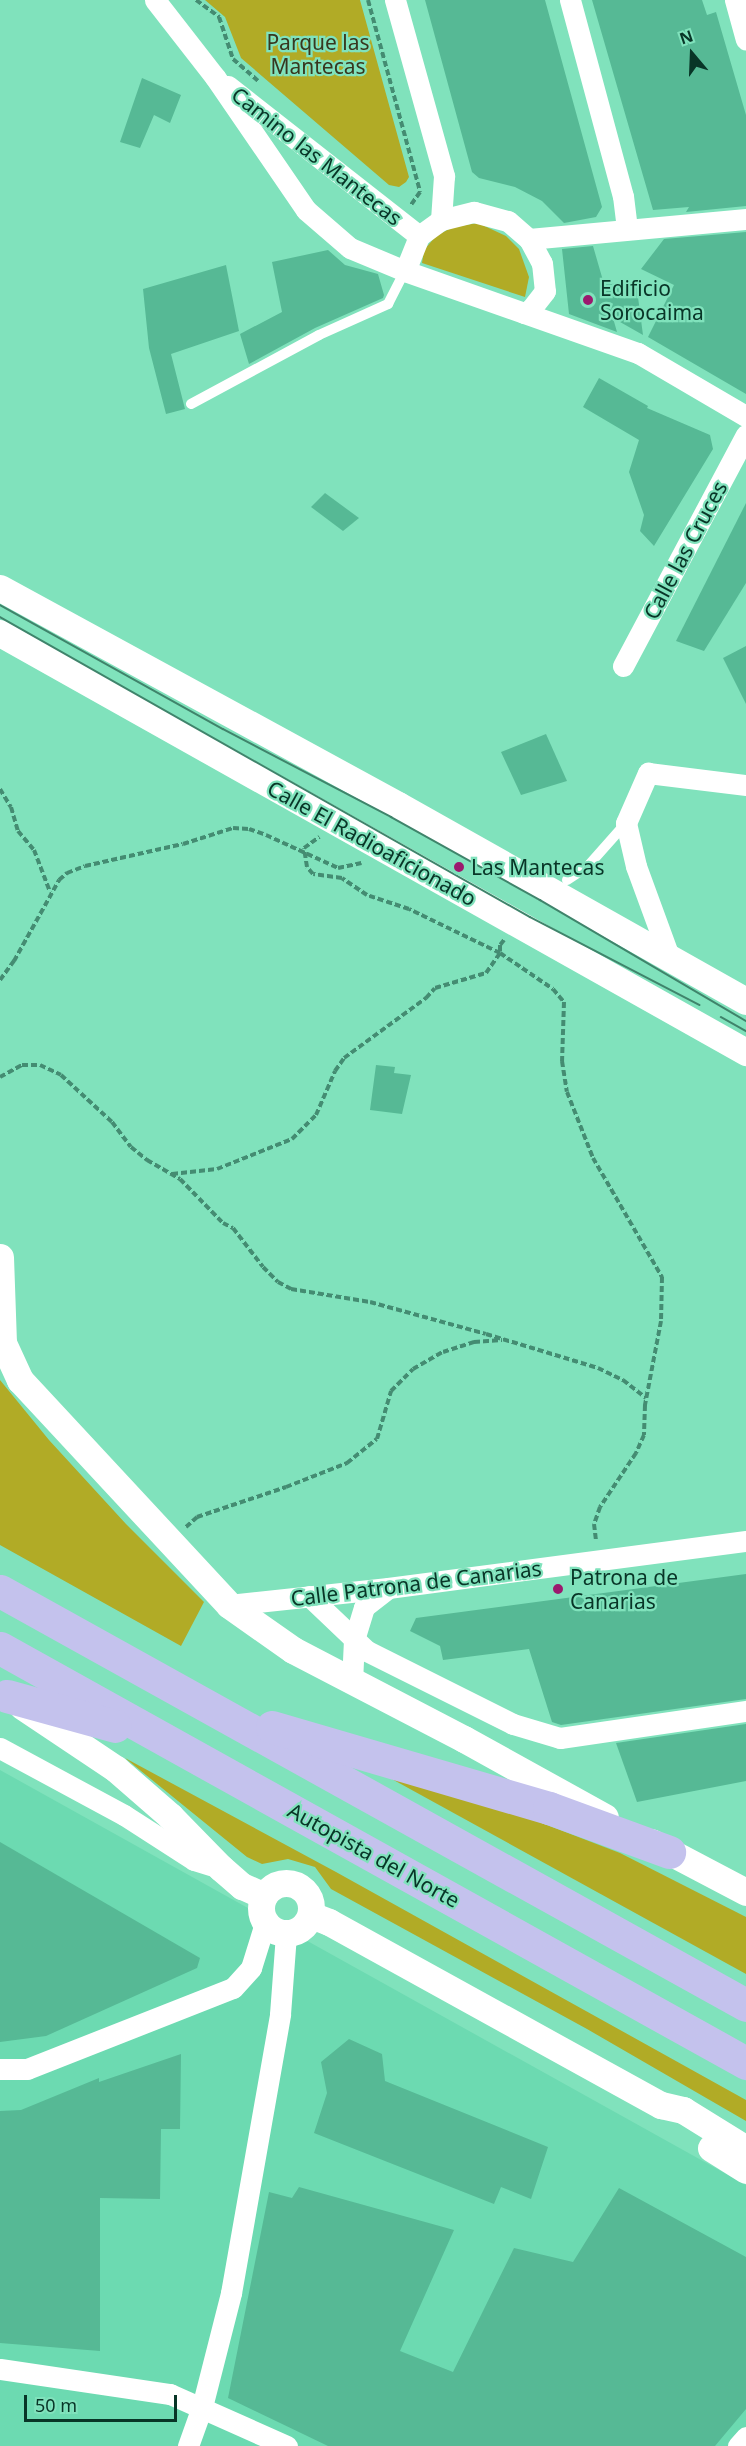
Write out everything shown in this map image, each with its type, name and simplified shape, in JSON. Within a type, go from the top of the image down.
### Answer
[{"type":"highway","points":[[0,1592],[746,2005]]},
{"type":"highway","name":"Autopista del Norte","points":[[0,1648],[746,2063]]},
{"type":"highway","points":[[4,1695],[164,1739]]},
{"type":"highway","points":[[218,1712],[549,1808],[669,1852]]},
{"type":"street","name":"Camino las Mantecas","points":[[155,0],[215,77],[306,210],[350,248],[405,271],[638,353],[746,416]]},
{"type":"street","points":[[395,0],[444,176],[441,220]]},
{"type":"street","points":[[570,0],[623,196],[627,228]]},
{"type":"street","points":[[735,0],[746,40]]},
{"type":"street","name":"Camino las Mantecas","points":[[215,77],[419,236]]},
{"type":"street","points":[[444,176],[474,212]]},
{"type":"street","points":[[405,271],[419,236],[441,220],[474,212],[508,221],[529,239],[542,263],[550,311],[558,325]]},
{"type":"street","points":[[529,239],[627,228],[746,219]]},
{"type":"street","points":[[524,313],[531,309],[545,291]]},
{"type":"street","name":"Calle las Cruces","points":[[623,666],[745,438]]},
{"type":"street","points":[[0,588],[387,800],[746,1001]]},
{"type":"street","name":"Calle El Radioaficionado","points":[[0,633],[746,1052]]},
{"type":"street","points":[[670,958],[636,867],[626,823],[648,773],[746,785]]},
{"type":"street","points":[[0,1274],[3,1343],[20,1380],[230,1605],[293,1650],[464,1739],[746,1892]]},
{"type":"street","name":"Calle Patrona de Canarias","points":[[230,1605],[388,1588],[746,1542]]},
{"type":"street","points":[[352,1682],[354,1640],[363,1607],[388,1588]]},
{"type":"street","points":[[309,1596],[334,1617],[367,1651],[513,1724],[560,1738],[746,1711]]},
{"type":"street","points":[[4,1695],[116,1769],[170,1816],[221,1868],[242,1886],[264,1896]]},
{"type":"street","points":[[0,1749],[124,1815],[194,1860],[221,1868]]},
{"type":"street","points":[[188,2446],[202,2407],[233,2281],[280,2014],[276,1928],[261,1909],[264,1896],[269,1889],[284,1883],[299,1887],[310,1899],[311,1915],[302,1928],[276,1928]]},
{"type":"street","points":[[311,1915],[329,1922],[661,2105],[683,2110],[746,2149]]},
{"type":"street","points":[[0,2069],[27,2069],[233,1988],[251,1968],[276,1928]]},
{"type":"street","points":[[661,2105],[680,2129],[746,2170]]},
{"type":"street","points":[[0,2369],[170,2394],[287,2446]]},
{"type":"street","points":[[738,2446],[746,2437]]},
{"type":"lane","points":[[191,404],[319,335],[388,304],[405,271]]},
{"type":"lane","points":[[567,880],[586,867],[626,823]]},
{"type":"path","points":[[196,0],[219,17],[232,59],[259,81]]},
{"type":"path","points":[[368,0],[420,192],[416,201],[408,207]]},
{"type":"path","points":[[0,789],[10,807],[18,831],[34,850],[51,893]]},
{"type":"path","points":[[0,980],[14,961],[59,880],[67,873],[183,844],[233,828],[249,829],[266,835],[296,847],[305,855],[338,868],[367,861]]},
{"type":"path","points":[[321,835],[304,848],[307,867],[313,874],[342,878],[367,895],[409,909],[500,953],[553,989],[564,1002],[562,1061],[567,1092],[593,1158],[662,1277],[662,1322],[646,1398],[644,1435],[636,1453],[600,1507],[594,1524],[598,1562]]},
{"type":"path","points":[[172,1174],[217,1169],[292,1139],[316,1115],[335,1071],[344,1058],[426,998],[435,988],[486,974],[500,953],[500,945],[507,938]]},
{"type":"path","points":[[0,1077],[22,1065],[40,1065],[61,1075],[112,1122],[131,1147],[147,1160],[180,1179],[223,1223],[233,1228],[278,1282],[291,1289],[370,1302],[598,1368],[623,1380],[646,1398]]},
{"type":"path","points":[[170,1541],[197,1517],[286,1487],[347,1463],[377,1439],[391,1391],[413,1369],[443,1352],[474,1342],[503,1340]]},
{"type":"shaded area","points":[[0,1770],[746,2185],[746,2446],[0,2446]]},
{"type":"green space","name":"Parque las Mantecas","points":[[205,0],[360,0],[409,177],[406,182],[399,187],[389,185],[241,58],[225,17]]},
{"type":"green space","points":[[478,223],[506,236],[519,249],[529,277],[525,297],[422,263],[424,250],[436,236],[453,227]]},
{"type":"green space","points":[[0,1380],[49,1440],[126,1524],[204,1602],[181,1646],[0,1545]]},
{"type":"green space","points":[[125,1758],[336,1872],[746,2100],[746,2121],[587,2029],[331,1889],[315,1867],[288,1859],[262,1864],[247,1857]]},
{"type":"green space","points":[[390,1778],[500,1807],[620,1853],[746,1917],[746,1974]]},
{"type":"building","points":[[425,0],[545,0],[602,207],[596,217],[564,223],[542,201],[515,187],[479,178],[472,172]]},
{"type":"building","points":[[592,0],[702,0],[707,15],[716,12],[746,115],[746,206],[686,212],[689,207],[653,210]]},
{"type":"building","points":[[142,78],[181,95],[170,123],[154,115],[140,148],[120,142]]},
{"type":"building","points":[[746,232],[746,394],[648,337],[674,285],[641,269],[664,239]]},
{"type":"building","name":"Edificio Sorocaima","points":[[593,246],[604,284],[636,282],[643,335],[613,318],[617,332],[569,314],[562,249]]},
{"type":"building","points":[[328,250],[345,265],[378,274],[383,298],[315,328],[249,364],[240,334],[282,312],[272,262]]},
{"type":"building","points":[[226,265],[239,331],[171,354],[185,409],[166,414],[149,348],[143,289]]},
{"type":"building","points":[[599,378],[648,406],[647,408],[710,435],[713,449],[654,546],[640,531],[644,515],[629,472],[639,440],[583,407]]},
{"type":"building","points":[[325,493],[359,518],[343,531],[311,507]]},
{"type":"building","points":[[746,503],[746,583],[704,651],[676,641]]},
{"type":"building","points":[[746,646],[746,704],[723,658]]},
{"type":"building","points":[[546,734],[567,781],[521,795],[501,752]]},
{"type":"building","points":[[376,1065],[395,1067],[394,1073],[411,1075],[402,1114],[370,1110]]},
{"type":"building","points":[[746,1574],[746,1699],[561,1725],[552,1722],[529,1649],[443,1660],[440,1646],[410,1631],[416,1618]]},
{"type":"building","points":[[746,1724],[746,1781],[637,1802],[616,1743]]},
{"type":"building","points":[[0,1842],[200,1958],[197,1968],[46,2036],[0,2042]]},
{"type":"building","points":[[349,2039],[382,2054],[385,2081],[548,2147],[531,2199],[501,2187],[494,2204],[314,2133],[327,2093],[321,2062]]},
{"type":"building","points":[[181,2054],[180,2129],[161,2129],[160,2199],[100,2198],[100,2351],[0,2343],[0,2111],[21,2110],[99,2078],[99,2082]]},
{"type":"building","points":[[299,2187],[454,2230],[400,2351],[453,2372],[514,2248],[573,2262],[619,2188],[746,2257],[746,2409],[715,2446],[328,2446],[228,2398],[269,2192],[292,2198]]},
{"type":"tram line","points":[[0,605],[223,729],[391,817],[540,900],[746,1021]]},
{"type":"tram line","points":[[0,617],[530,917],[700,1005]]},
{"type":"tram line","points":[[721,1017],[746,1031]]},
{"type":"place","name":"Edificio Sorocaima","points":[[588,300]]},
{"type":"place","name":"Las Mantecas","points":[[459,867]]},
{"type":"place","name":"Patrona de Canarias","points":[[558,1589]]}]
